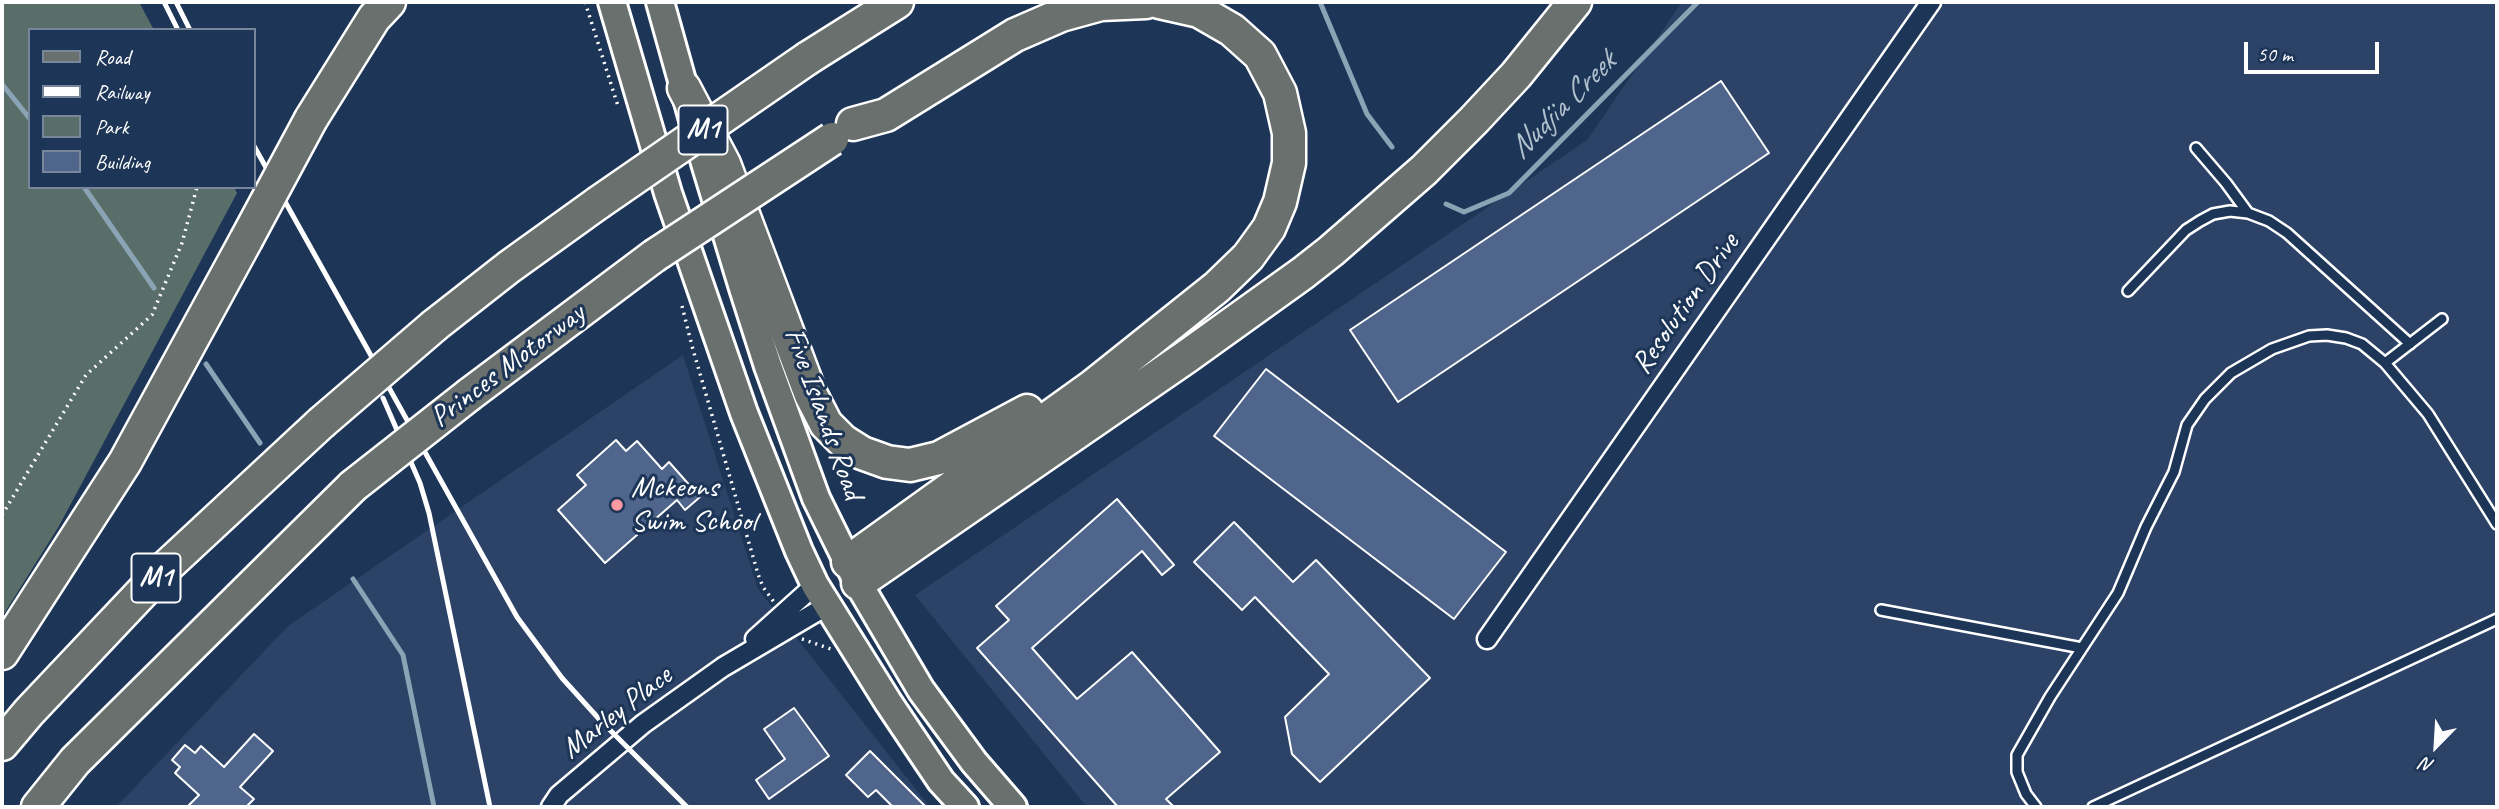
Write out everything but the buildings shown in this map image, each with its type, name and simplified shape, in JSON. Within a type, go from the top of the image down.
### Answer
[{"type":"highway","points":[[2,653],[125,463],[311,119],[374,18],[389,2]]},
{"type":"highway","name":"M1","points":[[2,744],[166,567],[321,423],[435,325],[598,203],[808,58],[897,2]]},
{"type":"highway","name":"Princes Motorway","points":[[38,807],[75,761],[354,486],[470,394],[654,256],[1042,2]]},
{"type":"highway","points":[[842,131],[886,115],[1015,35],[1061,15],[1101,4],[1146,2]]},
{"type":"highway","points":[[853,573],[1217,287],[1248,257],[1269,228],[1280,202],[1289,163],[1289,133],[1280,93],[1260,55],[1232,30],[1199,11],[1159,2]]},
{"type":"highway","points":[[853,573],[1303,273],[1424,170],[1516,75],[1575,2]]},
{"type":"highway","points":[[684,88],[724,164],[811,395],[826,424],[843,441],[862,453],[887,462],[910,465],[939,457],[1012,421],[1099,365],[1135,351]]},
{"type":"main road","points":[[654,2],[669,34]]},
{"type":"main road","name":"Five Islands Road","points":[[660,2],[768,366],[816,498],[853,573],[921,690],[974,762],[1013,807]]},
{"type":"main road","points":[[614,6],[668,193],[744,413],[822,595],[941,781],[965,807]]},
{"type":"main road","points":[[822,595],[853,573]]},
{"type":"street","name":"Resolution Drive","points":[[1487,639],[1931,2]]},
{"type":"street","name":"Marley Place","points":[[551,807],[559,795],[628,736],[822,595]]},
{"type":"lane","points":[[2196,148],[2248,213]]},
{"type":"lane","points":[[2128,291],[2193,225],[2213,214],[2230,211],[2248,213],[2269,221],[2287,233],[2410,344]]},
{"type":"lane","points":[[2385,363],[2442,319]]},
{"type":"lane","points":[[2036,807],[2026,794],[2017,772],[2017,755],[2050,697],[2118,593],[2146,527],[2174,472],[2187,425],[2205,399],[2231,373],[2273,349],[2318,335],[2346,338],[2362,344],[2385,363],[2427,414],[2497,524]]},
{"type":"lane","points":[[1881,610],[2082,648]]},
{"type":"lane","points":[[2093,807],[2497,620]]},
{"type":"path","points":[[584,2],[621,112]]},
{"type":"path","points":[[2,515],[86,375],[152,315],[182,243],[196,189]]},
{"type":"path","points":[[682,302],[754,564],[764,587],[774,601]]},
{"type":"shaded area","points":[[1682,2],[2497,2],[2497,807],[1087,807],[915,595],[1587,140]]},
{"type":"shaded area","points":[[683,355],[758,589],[930,807],[116,807],[288,626]]},
{"type":"green space","points":[[2,2],[139,2],[153,28],[28,28],[28,189],[235,189],[237,193],[59,526],[2,617]]},
{"type":"waterway","name":"Nudjia Creek","points":[[1320,2],[1367,114],[1392,147]]},
{"type":"waterway","name":"Nudjia Creek","points":[[1446,204],[1464,212],[1509,193],[1698,2]]},
{"type":"waterway","points":[[2,84],[28,116]]},
{"type":"waterway","points":[[85,189],[154,288]]},
{"type":"waterway","points":[[206,364],[260,443]]},
{"type":"waterway","points":[[353,579],[403,655],[434,807]]},
{"type":"railway","points":[[164,2],[177,28]]},
{"type":"railway","points":[[176,2],[189,28]]},
{"type":"railway","points":[[256,150],[517,617],[562,678],[687,807]]},
{"type":"railway","points":[[383,398],[420,483],[429,513],[490,807]]},
{"type":"place","name":"Mckeons Swim School","points":[[617,505]]}]
